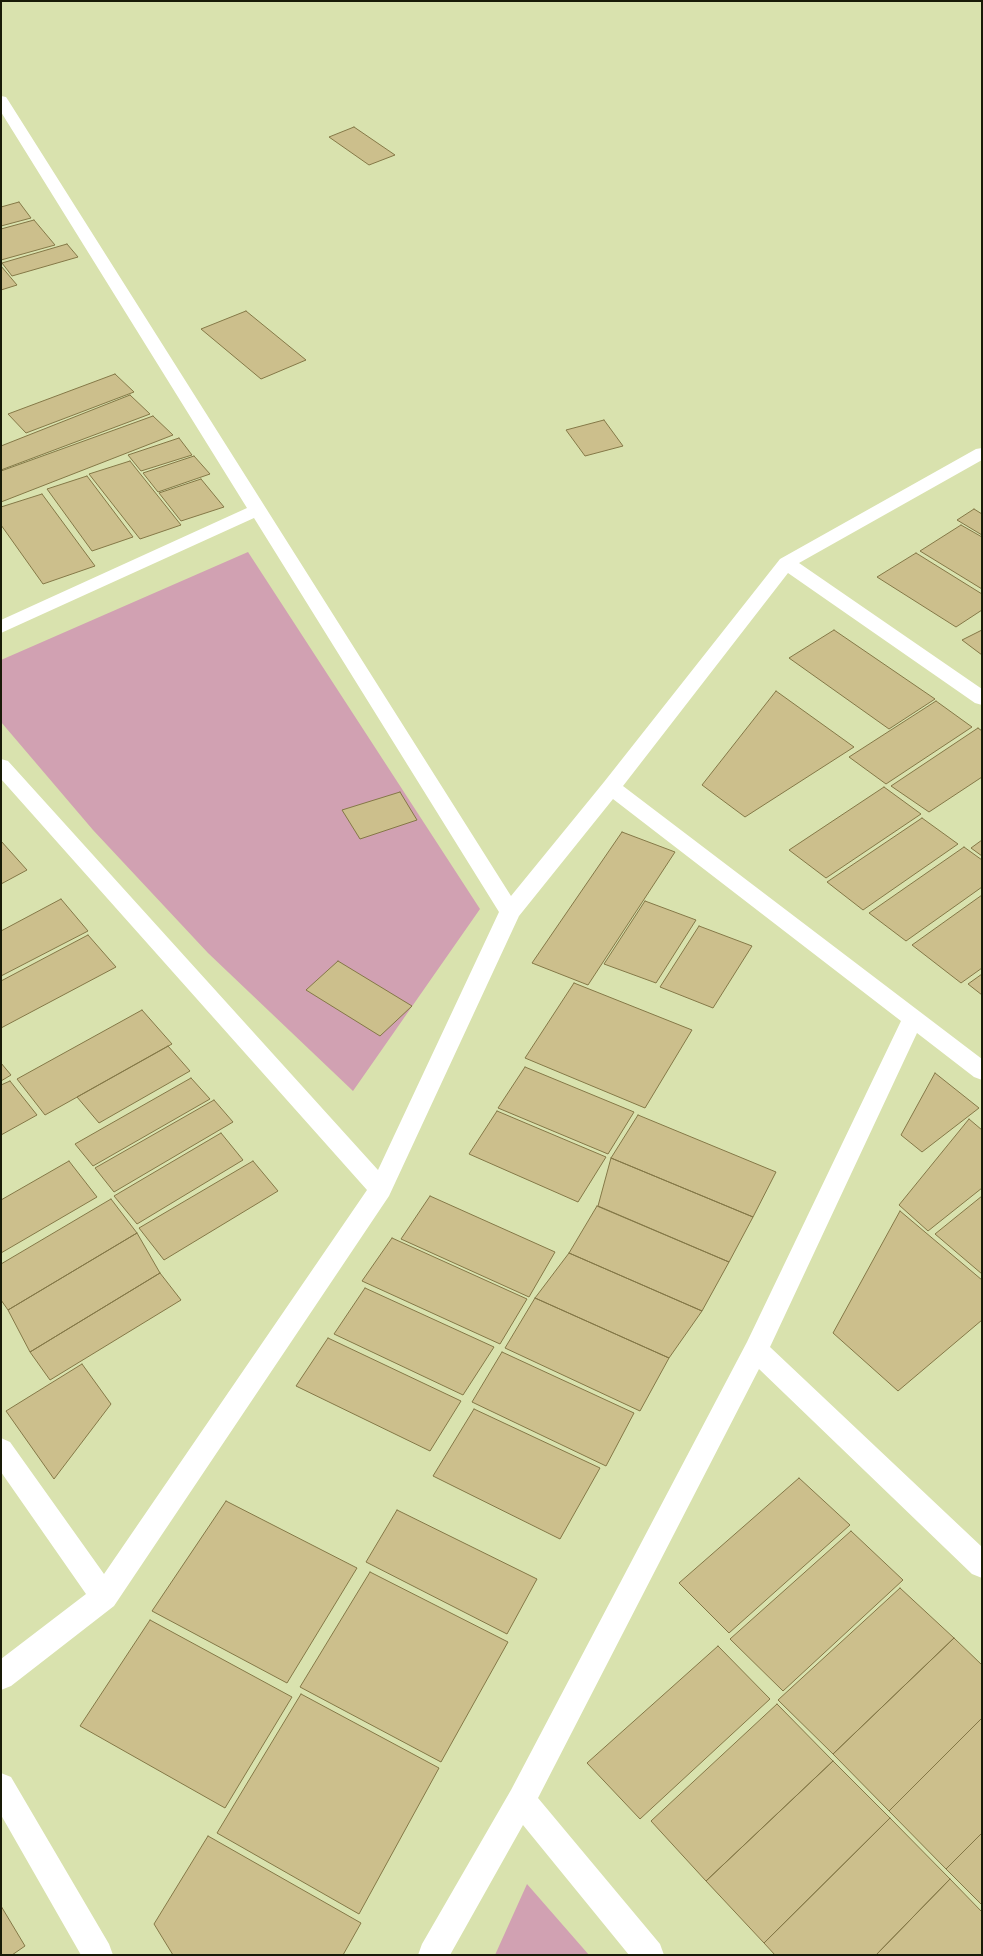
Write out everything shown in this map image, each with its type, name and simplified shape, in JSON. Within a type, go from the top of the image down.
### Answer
[{"type":"street","points":[[1,100],[510,912]]},
{"type":"street","points":[[1,1676],[104,1597],[381,1189],[510,912],[611,787],[786,563],[982,452]]},
{"type":"street","points":[[1,627],[259,510]]},
{"type":"street","points":[[786,563],[982,698]]},
{"type":"street","points":[[1,766],[381,1189]]},
{"type":"street","points":[[611,787],[982,1071]]},
{"type":"street","points":[[433,1955],[521,1800],[756,1350],[913,1018]]},
{"type":"street","points":[[756,1350],[982,1565]]},
{"type":"street","points":[[1,1450],[104,1597]]},
{"type":"street","points":[[1,1787],[98,1955]]},
{"type":"street","points":[[521,1800],[649,1955]]},
{"type":"shaded area","points":[[248,552],[480,909],[353,1091],[208,953],[93,830],[1,722],[1,660]]},
{"type":"shaded area","points":[[527,1884],[589,1955],[495,1955]]},
{"type":"building","points":[[354,127],[395,155],[369,165],[329,137]]},
{"type":"building","points":[[19,202],[31,218],[1,226],[1,207]]},
{"type":"building","points":[[34,220],[55,245],[1,260],[1,229]]},
{"type":"building","points":[[67,244],[78,257],[12,276],[2,263]]},
{"type":"building","points":[[1,266],[17,285],[1,290]]},
{"type":"building","points":[[246,311],[306,360],[261,379],[201,329]]},
{"type":"building","points":[[115,374],[134,392],[26,433],[8,414]]},
{"type":"building","points":[[130,395],[150,414],[1,470],[1,446]]},
{"type":"building","points":[[153,416],[173,435],[1,502],[1,471]]},
{"type":"building","points":[[604,420],[623,446],[585,456],[566,430]]},
{"type":"building","points":[[179,438],[192,455],[141,471],[128,455]]},
{"type":"building","points":[[194,456],[210,474],[158,492],[143,473]]},
{"type":"building","points":[[130,461],[181,525],[140,539],[89,474]]},
{"type":"building","points":[[87,476],[133,537],[92,551],[47,489]]},
{"type":"building","points":[[201,479],[224,507],[181,521],[159,493]]},
{"type":"building","points":[[42,494],[95,566],[43,584],[1,525],[1,507]]},
{"type":"building","points":[[974,509],[982,514],[982,535],[957,520]]},
{"type":"building","points":[[961,525],[982,537],[982,589],[920,551]]},
{"type":"building","points":[[916,553],[982,594],[982,610],[956,627],[877,577]]},
{"type":"building","points":[[834,630],[935,699],[889,729],[789,658]]},
{"type":"building","points":[[982,630],[982,655],[962,640]]},
{"type":"building","points":[[776,691],[854,747],[745,817],[702,785]]},
{"type":"building","points":[[936,701],[972,727],[886,784],[849,757]]},
{"type":"building","points":[[978,728],[982,731],[982,777],[929,812],[891,786]]},
{"type":"building","points":[[884,787],[921,814],[826,878],[789,850]]},
{"type":"building","points":[[400,792],[417,820],[360,839],[342,810]]},
{"type":"building","points":[[922,818],[958,844],[863,910],[827,882]]},
{"type":"building","points":[[622,832],[675,852],[588,985],[532,963]]},
{"type":"building","points":[[982,840],[982,856],[971,848]]},
{"type":"building","points":[[1,841],[27,870],[1,884]]},
{"type":"building","points":[[964,847],[982,860],[982,887],[906,941],[869,913]]},
{"type":"building","points":[[982,895],[982,968],[961,983],[912,945]]},
{"type":"building","points":[[61,899],[88,931],[1,976],[1,931]]},
{"type":"building","points":[[645,901],[696,920],[656,983],[604,964]]},
{"type":"building","points":[[699,926],[752,946],[713,1008],[660,987]]},
{"type":"building","points":[[88,935],[116,967],[1,1028],[1,981]]},
{"type":"building","points":[[338,961],[412,1006],[380,1036],[306,990]]},
{"type":"building","points":[[982,974],[982,995],[968,984]]},
{"type":"building","points":[[574,983],[692,1030],[645,1108],[525,1058]]},
{"type":"building","points":[[142,1010],[172,1044],[45,1115],[17,1079]]},
{"type":"building","points":[[168,1046],[190,1071],[99,1123],[77,1097]]},
{"type":"building","points":[[1,1063],[11,1075],[1,1081]]},
{"type":"building","points":[[525,1067],[634,1112],[608,1154],[498,1108]]},
{"type":"building","points":[[935,1073],[979,1108],[922,1152],[901,1135]]},
{"type":"building","points":[[191,1078],[210,1099],[93,1166],[75,1144]]},
{"type":"building","points":[[10,1081],[37,1115],[1,1135],[1,1085]]},
{"type":"building","points":[[214,1100],[233,1122],[114,1192],[95,1168]]},
{"type":"building","points":[[497,1111],[606,1157],[578,1202],[469,1154]]},
{"type":"building","points":[[638,1115],[776,1172],[753,1217],[611,1158]]},
{"type":"building","points":[[969,1119],[982,1130],[982,1188],[928,1231],[899,1205]]},
{"type":"building","points":[[221,1133],[243,1160],[137,1224],[114,1196]]},
{"type":"building","points":[[611,1158],[753,1217],[729,1262],[598,1206]]},
{"type":"building","points":[[69,1161],[97,1197],[1,1253],[1,1200]]},
{"type":"building","points":[[253,1161],[278,1191],[164,1260],[139,1228]]},
{"type":"building","points":[[430,1196],[555,1252],[529,1297],[401,1239]]},
{"type":"building","points":[[982,1196],[982,1274],[935,1234]]},
{"type":"building","points":[[111,1199],[137,1233],[8,1310],[1,1300],[1,1264]]},
{"type":"building","points":[[597,1206],[729,1262],[702,1311],[569,1253]]},
{"type":"building","points":[[900,1211],[982,1280],[982,1320],[898,1391],[833,1333]]},
{"type":"building","points":[[137,1233],[160,1273],[30,1352],[8,1310]]},
{"type":"building","points":[[392,1238],[527,1299],[500,1344],[362,1281]]},
{"type":"building","points":[[569,1253],[702,1311],[669,1358],[535,1298]]},
{"type":"building","points":[[160,1273],[181,1300],[50,1380],[30,1352]]},
{"type":"building","points":[[365,1288],[494,1347],[463,1395],[334,1334]]},
{"type":"building","points":[[535,1298],[669,1358],[640,1411],[505,1348]]},
{"type":"building","points":[[328,1338],[461,1401],[430,1451],[296,1386]]},
{"type":"building","points":[[502,1352],[634,1413],[606,1466],[472,1402]]},
{"type":"building","points":[[82,1364],[111,1404],[54,1479],[6,1411]]},
{"type":"building","points":[[474,1409],[600,1468],[560,1539],[433,1476]]},
{"type":"building","points":[[799,1478],[850,1525],[729,1633],[679,1583]]},
{"type":"building","points":[[226,1501],[357,1568],[287,1683],[152,1611]]},
{"type":"building","points":[[397,1510],[537,1579],[507,1634],[366,1562]]},
{"type":"building","points":[[851,1531],[903,1580],[783,1691],[730,1639]]},
{"type":"building","points":[[370,1572],[508,1642],[441,1762],[300,1687]]},
{"type":"building","points":[[900,1588],[954,1638],[833,1754],[778,1700]]},
{"type":"building","points":[[150,1620],[292,1697],[225,1808],[80,1726]]},
{"type":"building","points":[[954,1638],[982,1665],[982,1718],[889,1811],[833,1754]]},
{"type":"building","points":[[718,1646],[770,1699],[640,1819],[587,1763]]},
{"type":"building","points":[[301,1694],[439,1768],[359,1914],[217,1833]]},
{"type":"building","points":[[777,1704],[833,1761],[706,1881],[651,1821]]},
{"type":"building","points":[[982,1718],[982,1833],[946,1869],[889,1811]]},
{"type":"building","points":[[833,1761],[890,1818],[764,1943],[706,1881]]},
{"type":"building","points":[[890,1818],[950,1879],[876,1955],[775,1955],[764,1943]]},
{"type":"building","points":[[982,1833],[982,1905],[946,1869]]},
{"type":"building","points":[[208,1836],[361,1923],[343,1955],[173,1955],[154,1924]]},
{"type":"building","points":[[950,1879],[982,1912],[982,1955],[876,1955]]},
{"type":"building","points":[[1,1906],[25,1946],[12,1955],[1,1955]]}]
